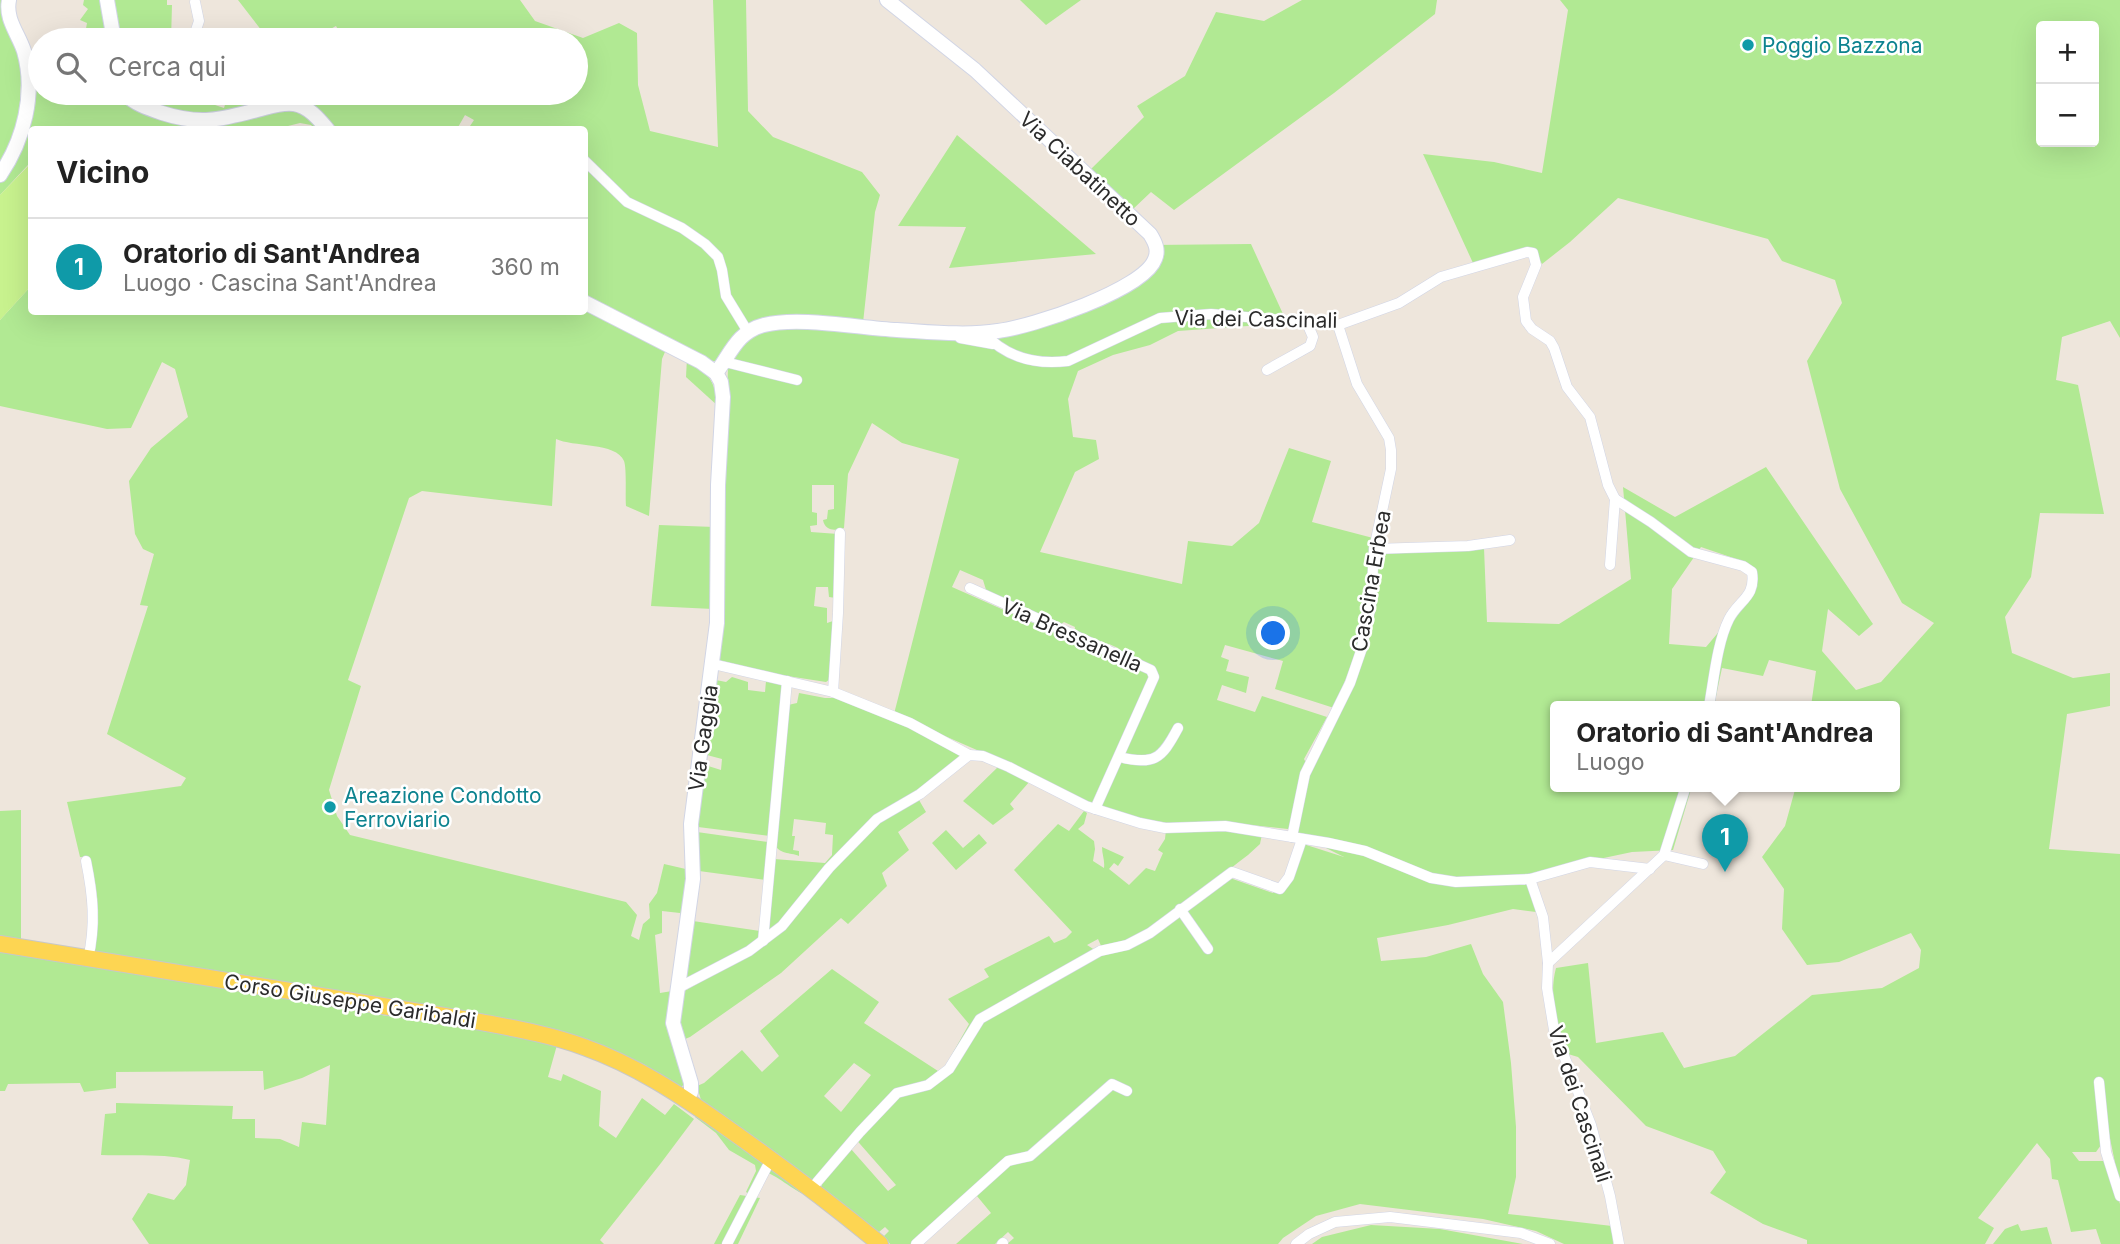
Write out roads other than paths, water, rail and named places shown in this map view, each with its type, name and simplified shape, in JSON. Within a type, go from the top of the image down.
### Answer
[{"type":"main road","name":"Corso Giuseppe Garibaldi","points":[[0,944],[475,1021],[553,1037],[584,1047],[634,1068],[687,1100],[812,1188],[880,1244]]},
{"type":"street","points":[[0,175],[21,134],[28,102],[24,54],[9,16],[9,0]]},
{"type":"street","points":[[107,0],[112,28]]},
{"type":"street","name":"Via Ciabatinetto","points":[[748,332],[761,325],[798,322],[921,332],[983,332],[1019,328],[1079,308],[1124,286],[1152,265],[1157,251],[1156,242],[1140,224],[975,70],[887,0]]},
{"type":"street","points":[[195,2],[199,21],[197,28]]},
{"type":"street","points":[[140,105],[179,118],[203,122],[218,121],[275,105]]},
{"type":"street","points":[[300,105],[324,126]]},
{"type":"street","points":[[588,164],[626,202],[682,228],[718,257],[726,296],[748,332],[733,345],[720,367]]},
{"type":"street","name":"Via dei Cascinali","points":[[921,332],[993,344],[1020,358],[1051,363],[1068,361],[1160,318],[1211,314],[1338,325],[1399,303],[1441,277],[1527,251],[1533,253],[1536,265],[1523,297],[1526,321],[1532,329],[1550,341],[1567,387],[1590,417],[1608,485],[1615,499]]},
{"type":"street","points":[[588,304],[720,367],[797,380]]},
{"type":"street","points":[[1267,370],[1310,346],[1313,337],[1307,323]]},
{"type":"street","name":"Cascina Erbea","points":[[1180,909],[1231,872],[1280,889],[1289,877],[1305,774],[1350,682],[1361,652],[1371,605],[1374,549],[1389,481],[1391,450],[1385,429],[1367,405],[1357,384],[1338,325]]},
{"type":"street","name":"Via dei Cascinali","points":[[983,332],[993,344]]},
{"type":"street","name":"Via Gaggia","points":[[687,1100],[691,1083],[673,1023],[693,879],[691,824],[718,622],[718,485],[723,397],[720,367]]},
{"type":"street","points":[[1609,565],[1615,499],[1691,552],[1743,566],[1752,572],[1752,590],[1730,619],[1718,657],[1710,701]]},
{"type":"street","points":[[833,692],[840,533]]},
{"type":"street","points":[[1374,549],[1468,546],[1510,540]]},
{"type":"street","name":"Via Bressanella","points":[[970,589],[1151,670],[1154,677],[1095,809]]},
{"type":"street","points":[[713,664],[833,692],[910,723],[970,755],[1009,767],[1095,809],[1165,828],[1225,826],[1297,838],[1365,851],[1431,878],[1456,882],[1530,879],[1590,862],[1650,869]]},
{"type":"street","points":[[763,941],[787,681]]},
{"type":"street","points":[[1119,757],[1142,762],[1154,759],[1168,747],[1178,728]]},
{"type":"street","points":[[678,988],[749,951],[782,926],[829,868],[877,819],[920,793],[970,755]]},
{"type":"street","points":[[1548,963],[1664,855],[1684,792]]},
{"type":"street","points":[[1664,855],[1703,864]]},
{"type":"street","points":[[86,861],[92,889],[94,933],[88,959]]},
{"type":"street","name":"Via dei Cascinali","points":[[1530,879],[1543,918],[1548,963],[1547,988],[1554,1030],[1591,1125],[1610,1196],[1619,1244]]},
{"type":"street","points":[[812,1188],[897,1093],[928,1085],[949,1069],[980,1019],[1100,951],[1127,945],[1150,933],[1180,909],[1208,949]]},
{"type":"street","points":[[2099,1082],[2106,1152],[2120,1196]]},
{"type":"street","points":[[916,1244],[1008,1161],[1030,1156],[1112,1084],[1129,1095]]},
{"type":"street","points":[[727,1244],[771,1158]]},
{"type":"street","points":[[1296,1244],[1309,1234],[1335,1222],[1390,1217],[1521,1233],[1550,1244]]},
{"type":"place","name":"Poggio Bazzona","points":[[1748,45]]},
{"type":"place","name":"Areazione Condotto Ferroviario","points":[[330,807]]},
{"type":"place","name":"Oratorio di Sant'Andrea","points":[[1725,872]]}]
